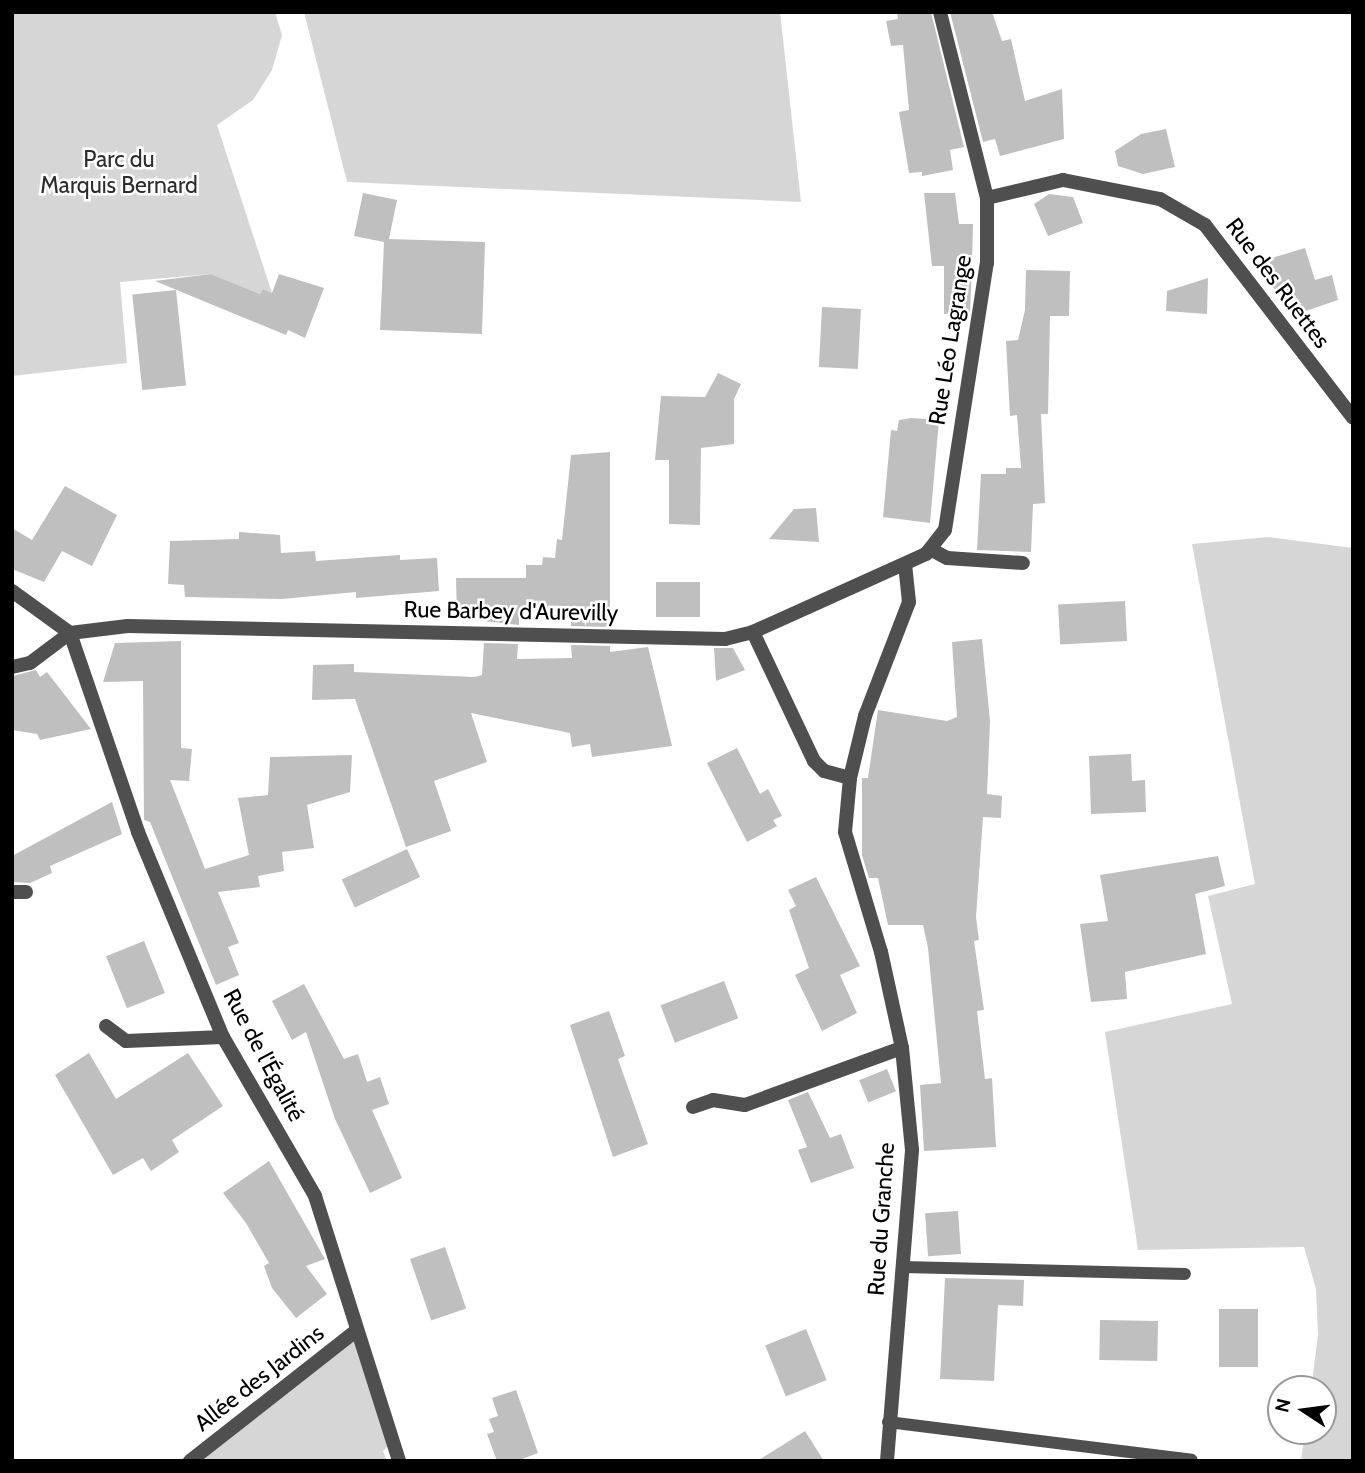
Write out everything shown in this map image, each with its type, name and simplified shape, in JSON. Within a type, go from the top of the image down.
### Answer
[{"type":"street","name":"Rue Léo Lagrange","points":[[932,550],[945,530],[987,263],[987,198],[940,12]]},
{"type":"street","name":"Rue des Ruettes","points":[[987,198],[1063,180],[1160,199],[1205,225],[1353,418]]},
{"type":"street","points":[[932,550],[947,558],[1023,563]]},
{"type":"street","name":"Rue Barbey d'Aurevilly","points":[[70,633],[128,626],[725,639],[753,632],[905,565],[932,550]]},
{"type":"street","name":"Rue du Granche","points":[[887,1461],[888,1422],[912,1150],[902,1048],[881,952],[847,842],[850,778],[864,716],[909,602],[905,565]]},
{"type":"street","points":[[12,592],[70,633],[30,663],[12,667]]},
{"type":"street","points":[[753,632],[814,761],[824,771],[850,778]]},
{"type":"street","name":"Rue de l'Égalité","points":[[70,633],[138,832],[223,1037],[315,1196],[399,1461]]},
{"type":"street","points":[[106,1027],[126,1041],[223,1037]]},
{"type":"street","points":[[693,1107],[713,1101],[745,1105],[902,1048]]},
{"type":"street","name":"Allée des Jardins","points":[[190,1461],[356,1331]]},
{"type":"lane","points":[[902,1267],[1185,1274]]},
{"type":"lane","points":[[888,1422],[1192,1460]]},
{"type":"green space","name":"Parc du Marquis Bernard","points":[[12,12],[275,12],[282,35],[272,70],[253,100],[217,125],[272,293],[263,289],[260,294],[211,274],[120,282],[127,363],[12,376]]},
{"type":"green space","points":[[304,12],[780,12],[801,202],[347,182]]},
{"type":"green space","points":[[1268,537],[1353,548],[1353,1461],[1301,1461],[1303,1445],[1337,1445],[1337,1375],[1313,1375],[1318,1335],[1316,1289],[1304,1247],[1138,1250],[1105,1032],[1232,1004],[1208,896],[1255,884],[1192,544]]},
{"type":"green space","points":[[356,1331],[392,1442],[383,1451],[387,1461],[191,1461]]},
{"type":"building","points":[[897,12],[931,12],[964,147],[950,150],[953,170],[922,176],[922,172],[909,173],[899,112],[909,110],[903,45],[891,46],[886,21],[898,19]]},
{"type":"building","points":[[950,12],[992,12],[1002,41],[1011,39],[1025,101],[1062,89],[1064,139],[1000,156],[995,139],[983,142]]},
{"type":"building","points":[[1166,129],[1175,167],[1143,174],[1118,166],[1115,151],[1141,134]]},
{"type":"building","points":[[363,193],[397,200],[389,239],[485,242],[482,334],[380,330],[384,242],[354,236]]},
{"type":"building","points":[[924,193],[955,193],[959,224],[973,224],[972,263],[959,268],[972,269],[970,312],[944,314],[944,266],[932,266]]},
{"type":"building","points":[[1049,194],[1073,197],[1083,223],[1048,236],[1034,204]]},
{"type":"building","points":[[1305,248],[1315,280],[1332,275],[1338,300],[1294,315],[1255,263]]},
{"type":"building","points":[[1026,270],[1070,271],[1069,316],[1050,316],[1048,414],[1041,414],[1045,503],[1033,504],[1031,552],[977,550],[981,474],[1006,474],[1006,468],[1021,468],[1017,415],[1010,416],[1006,341],[1018,340],[1025,310]]},
{"type":"building","points":[[211,274],[260,294],[263,289],[272,293],[279,274],[324,288],[305,338],[288,330],[286,335],[155,281]]},
{"type":"building","points":[[1208,278],[1207,314],[1166,311],[1167,291]]},
{"type":"building","points":[[176,290],[186,385],[142,390],[132,295]]},
{"type":"building","points":[[822,307],[861,309],[858,369],[819,367]]},
{"type":"building","points":[[718,373],[741,384],[734,399],[734,444],[701,448],[700,525],[669,524],[669,460],[655,460],[661,396],[705,397]]},
{"type":"building","points":[[899,420],[939,420],[930,523],[883,517],[891,430],[897,431]]},
{"type":"building","points":[[610,452],[610,627],[571,626],[571,612],[519,610],[519,625],[457,618],[456,578],[526,578],[526,565],[542,565],[543,557],[555,558],[557,539],[562,540],[571,455]]},
{"type":"building","points":[[65,486],[117,515],[92,566],[62,551],[44,582],[12,569],[12,528],[32,540]]},
{"type":"building","points":[[816,508],[819,542],[769,539],[794,509]]},
{"type":"building","points":[[239,532],[280,535],[281,553],[315,551],[316,561],[400,555],[400,560],[437,558],[439,591],[356,598],[356,592],[282,599],[185,597],[184,585],[168,584],[170,541],[239,539]]},
{"type":"building","points":[[656,582],[700,582],[700,617],[656,617]]},
{"type":"building","points":[[1125,601],[1127,641],[1060,644],[1058,605]]},
{"type":"building","points":[[982,639],[990,721],[987,794],[1002,796],[1001,818],[983,817],[976,917],[979,940],[974,941],[984,1010],[977,1011],[985,1079],[992,1078],[996,1147],[924,1151],[920,1085],[941,1083],[928,948],[923,925],[888,925],[878,878],[869,878],[862,855],[862,778],[868,778],[878,710],[947,721],[957,717],[952,642]]},
{"type":"building","points":[[181,641],[181,748],[192,749],[189,781],[170,780],[205,869],[249,855],[238,798],[268,795],[270,757],[352,755],[350,792],[307,805],[314,848],[282,852],[284,871],[258,876],[260,887],[218,892],[239,943],[228,947],[239,975],[216,985],[150,822],[144,820],[143,681],[103,682],[115,643]]},
{"type":"building","points":[[484,643],[518,644],[517,659],[572,658],[571,645],[610,646],[610,652],[648,647],[672,746],[592,757],[590,744],[572,747],[570,733],[471,713],[487,762],[434,781],[451,831],[406,847],[355,699],[312,700],[313,665],[354,664],[354,672],[475,677],[482,675]]},
{"type":"building","points":[[714,648],[733,648],[745,670],[716,681]]},
{"type":"building","points":[[36,670],[40,677],[47,672],[91,729],[40,740],[37,734],[12,730],[12,676]]},
{"type":"building","points":[[737,748],[760,794],[768,789],[782,816],[773,820],[777,826],[747,842],[707,763]]},
{"type":"building","points":[[1131,754],[1132,781],[1145,780],[1146,812],[1091,814],[1089,756]]},
{"type":"building","points":[[112,802],[122,834],[50,866],[52,873],[30,883],[12,882],[12,856]]},
{"type":"building","points":[[407,849],[420,877],[355,908],[342,879]]},
{"type":"building","points":[[1218,856],[1225,886],[1195,894],[1206,954],[1125,972],[1127,999],[1091,1002],[1080,924],[1108,921],[1100,875]]},
{"type":"building","points":[[816,877],[860,966],[840,975],[857,1013],[822,1031],[795,975],[809,968],[789,910],[796,906],[788,890]]},
{"type":"building","points":[[144,941],[165,993],[127,1008],[106,956]]},
{"type":"building","points":[[724,981],[738,1018],[675,1043],[661,1005]]},
{"type":"building","points":[[304,984],[344,1059],[358,1054],[367,1082],[380,1077],[389,1104],[372,1110],[402,1178],[370,1193],[335,1119],[306,1032],[292,1040],[272,1001]]},
{"type":"building","points":[[609,1011],[625,1056],[618,1059],[648,1144],[613,1157],[570,1025]]},
{"type":"building","points":[[89,1053],[116,1099],[188,1053],[223,1106],[172,1140],[179,1152],[151,1171],[143,1158],[113,1175],[55,1075]]},
{"type":"building","points":[[887,1069],[896,1091],[868,1102],[859,1080]]},
{"type":"building","points":[[808,1092],[830,1138],[841,1134],[854,1168],[811,1183],[798,1150],[807,1147],[788,1100]]},
{"type":"building","points":[[269,1161],[325,1259],[306,1266],[327,1294],[296,1318],[272,1288],[264,1266],[269,1263],[246,1223],[223,1193]]},
{"type":"building","points":[[958,1211],[961,1254],[928,1256],[925,1213]]},
{"type":"building","points":[[445,1247],[466,1308],[431,1321],[410,1259]]},
{"type":"building","points":[[945,1278],[1024,1280],[1023,1306],[998,1305],[994,1381],[940,1379]]},
{"type":"building","points":[[1219,1309],[1258,1309],[1258,1367],[1219,1367]]},
{"type":"building","points":[[1100,1320],[1158,1321],[1157,1361],[1099,1360]]},
{"type":"building","points":[[806,1329],[827,1380],[786,1396],[765,1345]]},
{"type":"building","points":[[516,1390],[538,1453],[517,1461],[497,1461],[487,1434],[494,1432],[489,1419],[498,1416],[492,1398]]},
{"type":"building","points":[[805,1431],[824,1461],[757,1461]]}]
